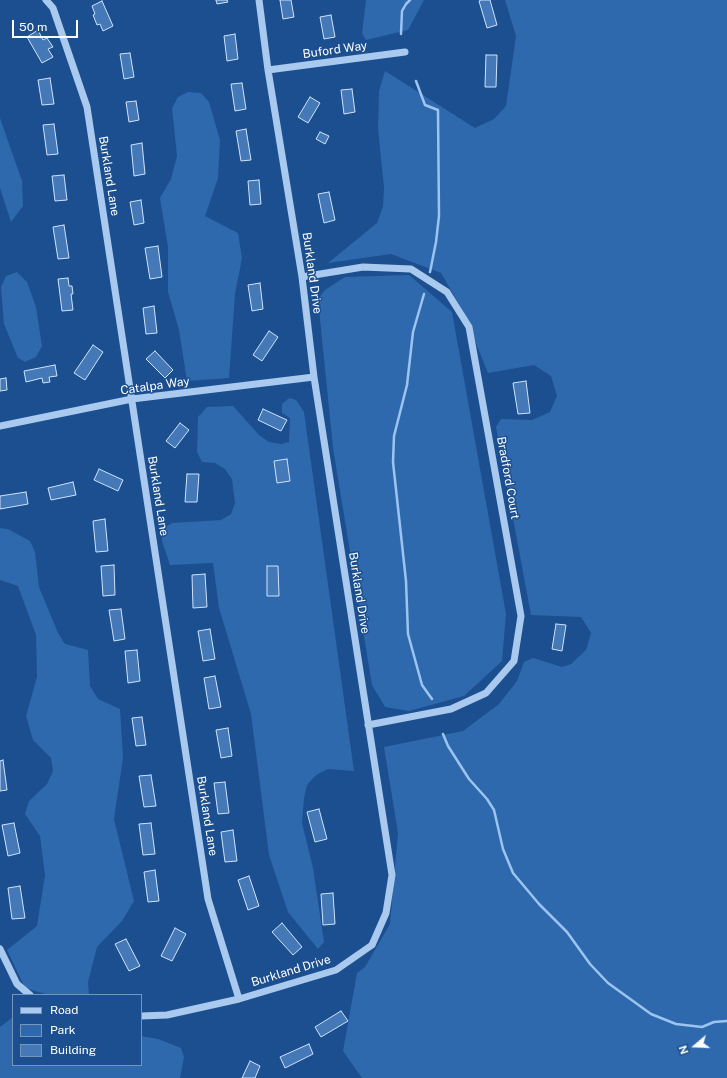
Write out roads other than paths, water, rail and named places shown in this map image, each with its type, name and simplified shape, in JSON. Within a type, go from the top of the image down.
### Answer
[{"type":"street","name":"Burkland Lane","points":[[46,0],[53,8],[87,107],[208,899],[239,999]]},
{"type":"street","name":"Burkland Drive","points":[[142,1016],[167,1015],[239,999],[336,970],[372,945],[386,913],[392,875],[314,377],[302,276],[268,70],[260,0]]},
{"type":"street","name":"Buford Way","points":[[268,70],[405,52]]},
{"type":"street","name":"Bradford Court","points":[[302,276],[363,267],[410,269],[447,292],[469,328],[522,616],[514,661],[486,693],[451,709],[368,725]]},
{"type":"street","name":"Catalpa Way","points":[[0,426],[132,399],[314,377]]},
{"type":"street","points":[[0,949],[17,984],[29,994]]},
{"type":"waterway","points":[[401,34],[402,11],[410,0]]},
{"type":"waterway","points":[[416,81],[425,105],[438,110],[439,216],[430,272]]},
{"type":"waterway","points":[[424,294],[413,332],[407,385],[394,436],[393,462],[406,581],[408,634],[422,685],[432,699]]},
{"type":"waterway","points":[[443,734],[448,746],[469,779],[487,799],[494,810],[503,849],[513,873],[539,904],[567,932],[590,964],[608,983],[651,1014],[676,1024],[702,1027],[714,1022],[727,1021]]}]
